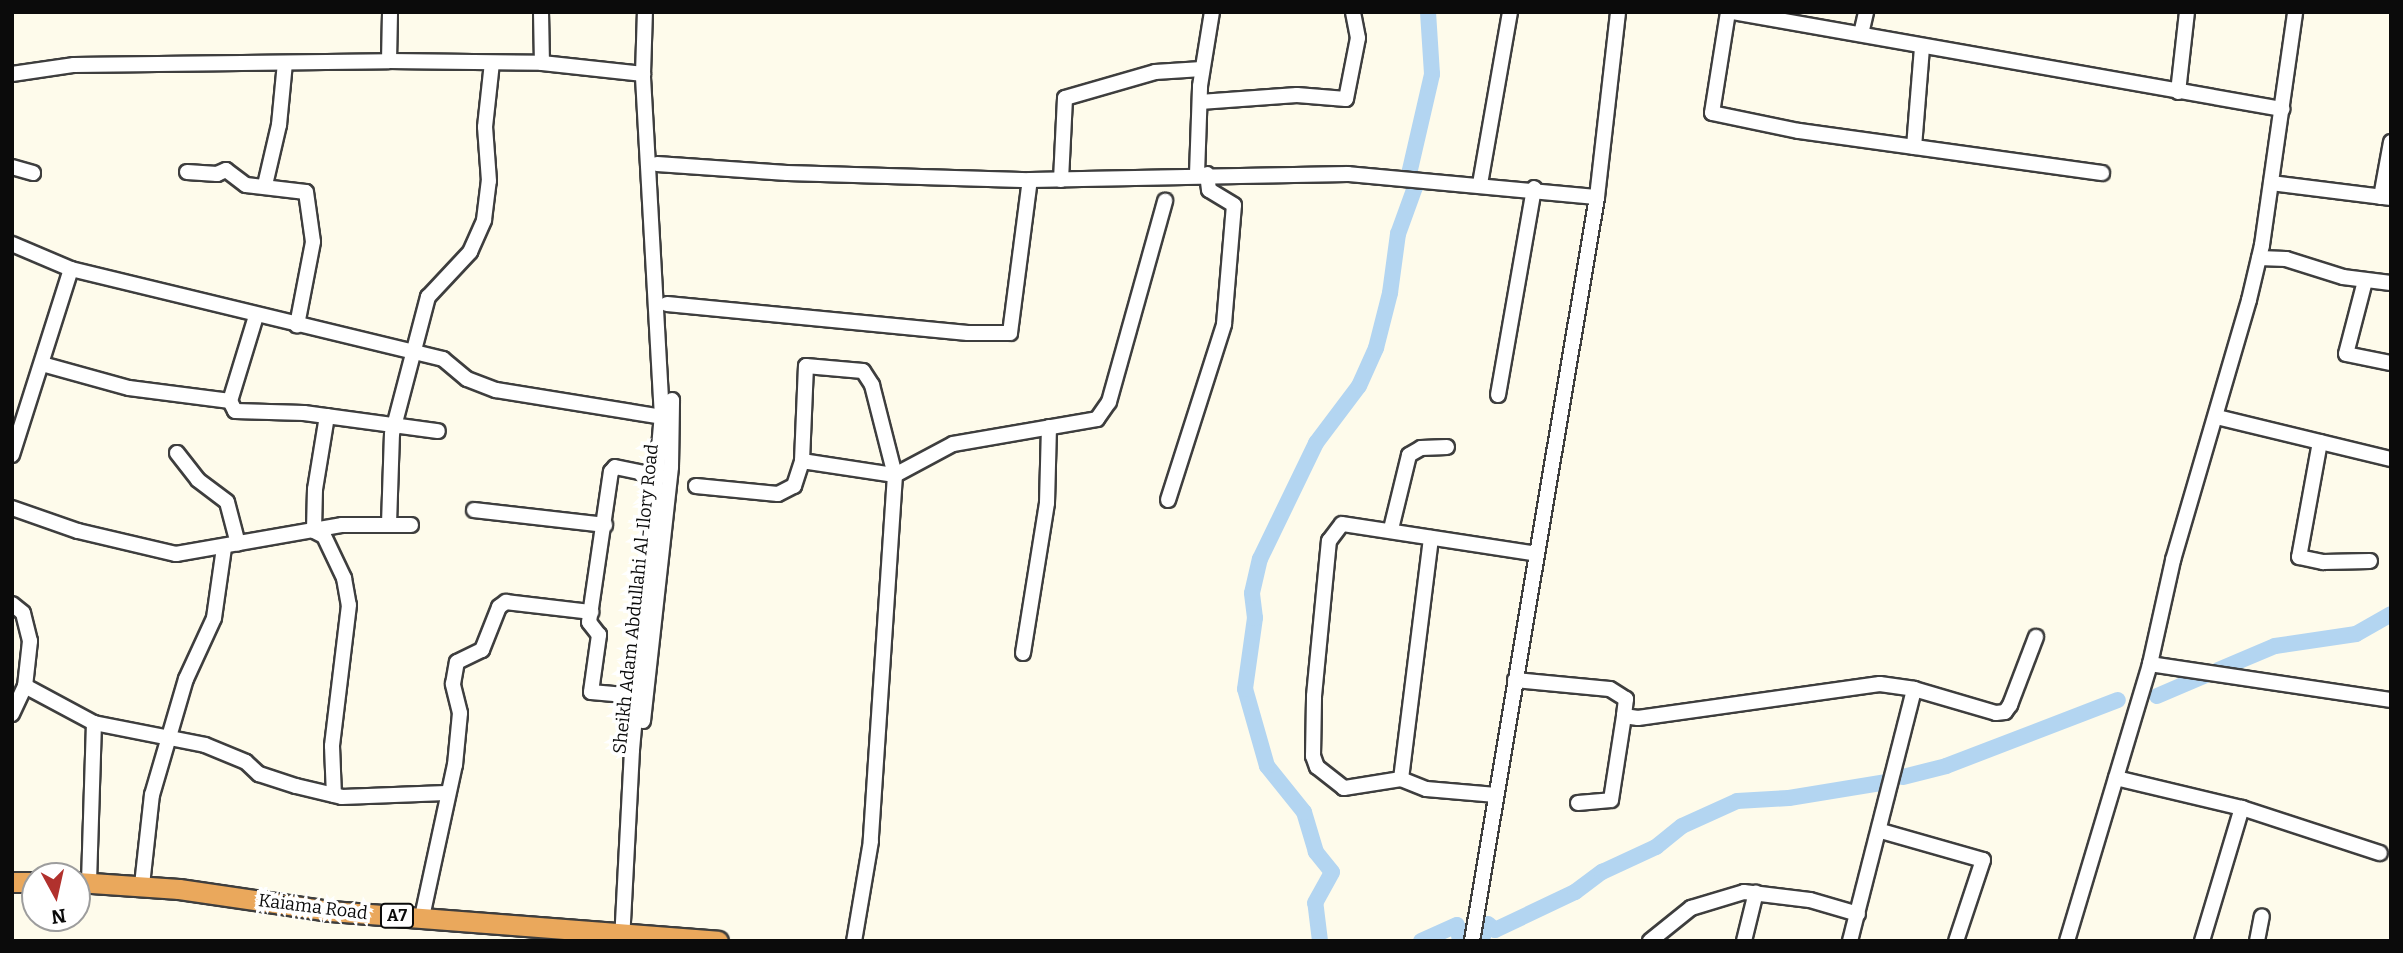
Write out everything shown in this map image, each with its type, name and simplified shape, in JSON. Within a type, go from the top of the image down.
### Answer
[{"type":"highway","name":"Kaiama Road","points":[[91,885],[142,885],[296,907],[626,936],[651,941]]},
{"type":"highway","name":"Kaiama Road","points":[[91,886],[342,919],[718,941]]},
{"type":"street","points":[[390,12],[390,61]]},
{"type":"street","points":[[541,12],[542,63]]},
{"type":"street","name":"Sheikh Adam Abdullahi Al-Ilory Road","points":[[626,936],[636,696],[659,475],[662,417],[643,74],[645,12]]},
{"type":"street","name":"Sheikh Adam Abdullahi Al-Ilory Road","points":[[626,936],[640,748],[671,467],[667,304],[657,164],[652,12]]},
{"type":"street","points":[[1168,500],[1224,324],[1234,205],[1209,190],[1202,174],[1202,69],[1212,12]]},
{"type":"street","points":[[1200,102],[1297,95],[1346,99],[1358,38],[1353,12]]},
{"type":"street","points":[[1480,184],[1510,12]]},
{"type":"street","points":[[1472,941],[1597,197],[1618,12]]},
{"type":"street","points":[[2102,173],[1914,147],[1712,114],[1731,12],[1861,34],[1922,48],[2282,109]]},
{"type":"street","points":[[1861,34],[1866,12]]},
{"type":"street","points":[[2178,92],[2187,12]]},
{"type":"street","points":[[2067,941],[2150,664],[2173,560],[2217,417],[2259,258],[2295,12]]},
{"type":"street","points":[[1914,147],[1922,48]]},
{"type":"street","points":[[12,74],[74,65],[390,61],[542,63],[643,74]]},
{"type":"street","points":[[265,185],[279,125],[285,63]]},
{"type":"street","points":[[389,524],[390,459],[428,297],[470,252],[484,220],[489,181],[485,127],[492,63]]},
{"type":"street","points":[[1060,180],[1065,98],[1155,72],[1202,69]]},
{"type":"street","points":[[2271,183],[2386,197],[2391,142]]},
{"type":"street","points":[[657,164],[787,173],[1030,180],[1202,174],[1348,174],[1534,188],[1597,197]]},
{"type":"street","points":[[12,167],[33,173]]},
{"type":"street","points":[[187,172],[217,174],[226,170],[246,185],[265,185],[271,191],[306,192],[313,242],[297,325]]},
{"type":"street","points":[[667,304],[968,333],[1010,333],[1030,180]]},
{"type":"street","points":[[1498,395],[1534,188]]},
{"type":"street","points":[[802,461],[895,475],[953,444],[1049,427],[1084,424],[1097,419],[1109,402],[1165,201]]},
{"type":"street","points":[[12,244],[71,269],[443,359],[467,379],[496,390],[662,417]]},
{"type":"street","points":[[2259,258],[2286,259],[2365,281],[2391,283]]},
{"type":"street","points":[[12,455],[71,269]]},
{"type":"street","points":[[2365,281],[2346,355],[2391,363]]},
{"type":"street","points":[[257,316],[230,401],[235,411],[397,422],[438,430]]},
{"type":"street","points":[[42,364],[130,388],[230,401]]},
{"type":"street","points":[[695,486],[778,494],[794,486],[802,461],[806,366],[852,367],[863,371],[872,385],[895,475],[871,841],[854,941]]},
{"type":"street","points":[[314,531],[315,489],[327,416]]},
{"type":"street","points":[[2217,417],[2391,459]]},
{"type":"street","points":[[1023,653],[1047,503],[1049,427]]},
{"type":"street","points":[[2320,442],[2299,557],[2323,562],[2370,561]]},
{"type":"street","points":[[1391,529],[1409,455],[1421,448],[1447,447]]},
{"type":"street","points":[[142,885],[152,795],[186,679],[214,618],[231,546],[227,502],[198,480],[177,453]]},
{"type":"street","points":[[636,696],[591,692],[599,635],[589,622],[615,467],[659,475]]},
{"type":"street","points":[[12,508],[78,531],[176,554],[342,525],[411,525]]},
{"type":"street","points":[[474,510],[605,525]]},
{"type":"street","points":[[1496,795],[1426,789],[1401,779],[1344,788],[1325,778],[1313,756],[1314,696],[1329,541],[1342,524],[1391,529],[1431,538],[1537,554]]},
{"type":"street","points":[[314,531],[324,536],[344,578],[349,606],[332,746],[334,795]]},
{"type":"street","points":[[1401,779],[1431,538]]},
{"type":"street","points":[[12,604],[29,625],[19,692],[12,714]]},
{"type":"street","points":[[422,917],[446,793],[455,765],[460,713],[453,674],[457,662],[482,650],[501,604],[591,612]]},
{"type":"street","points":[[1624,716],[1664,716],[1843,687],[1895,684],[1996,713],[2005,712],[2036,636]]},
{"type":"street","points":[[2150,664],[2391,700]]},
{"type":"street","points":[[1515,680],[1610,689],[1626,699],[1611,800],[1578,803]]},
{"type":"street","points":[[1850,941],[1881,831],[1914,689]]},
{"type":"street","points":[[19,692],[94,723],[205,745],[246,762],[259,774],[334,795],[446,793]]},
{"type":"street","points":[[83,862],[94,723]]},
{"type":"street","points":[[2116,778],[2242,808],[2381,853]]},
{"type":"street","points":[[2202,941],[2242,808]]},
{"type":"street","points":[[1881,831],[1983,860],[1956,941]]},
{"type":"street","points":[[1650,941],[1691,908],[1724,894],[1756,892],[1810,900],[1858,914]]},
{"type":"street","points":[[1744,941],[1756,892]]},
{"type":"street","points":[[2257,941],[2262,916]]},
{"type":"waterway","points":[[1320,941],[1315,903],[1332,872],[1316,852],[1304,812],[1267,766],[1245,689],[1255,618],[1252,593],[1260,559],[1316,443],[1359,386],[1376,348],[1390,293],[1398,234],[1415,187],[1409,174],[1432,74],[1428,12]]},
{"type":"waterway","points":[[2218,670],[2275,646],[2356,634],[2391,614]]},
{"type":"waterway","points":[[2157,696],[2206,675]]},
{"type":"waterway","points":[[1903,777],[1946,766],[2118,700]]},
{"type":"waterway","points":[[1481,941],[1488,924],[1495,930],[1575,892],[1602,872],[1656,847],[1682,826],[1737,801],[1789,798],[1887,782]]},
{"type":"waterway","points":[[1421,941],[1457,925],[1460,941]]}]
